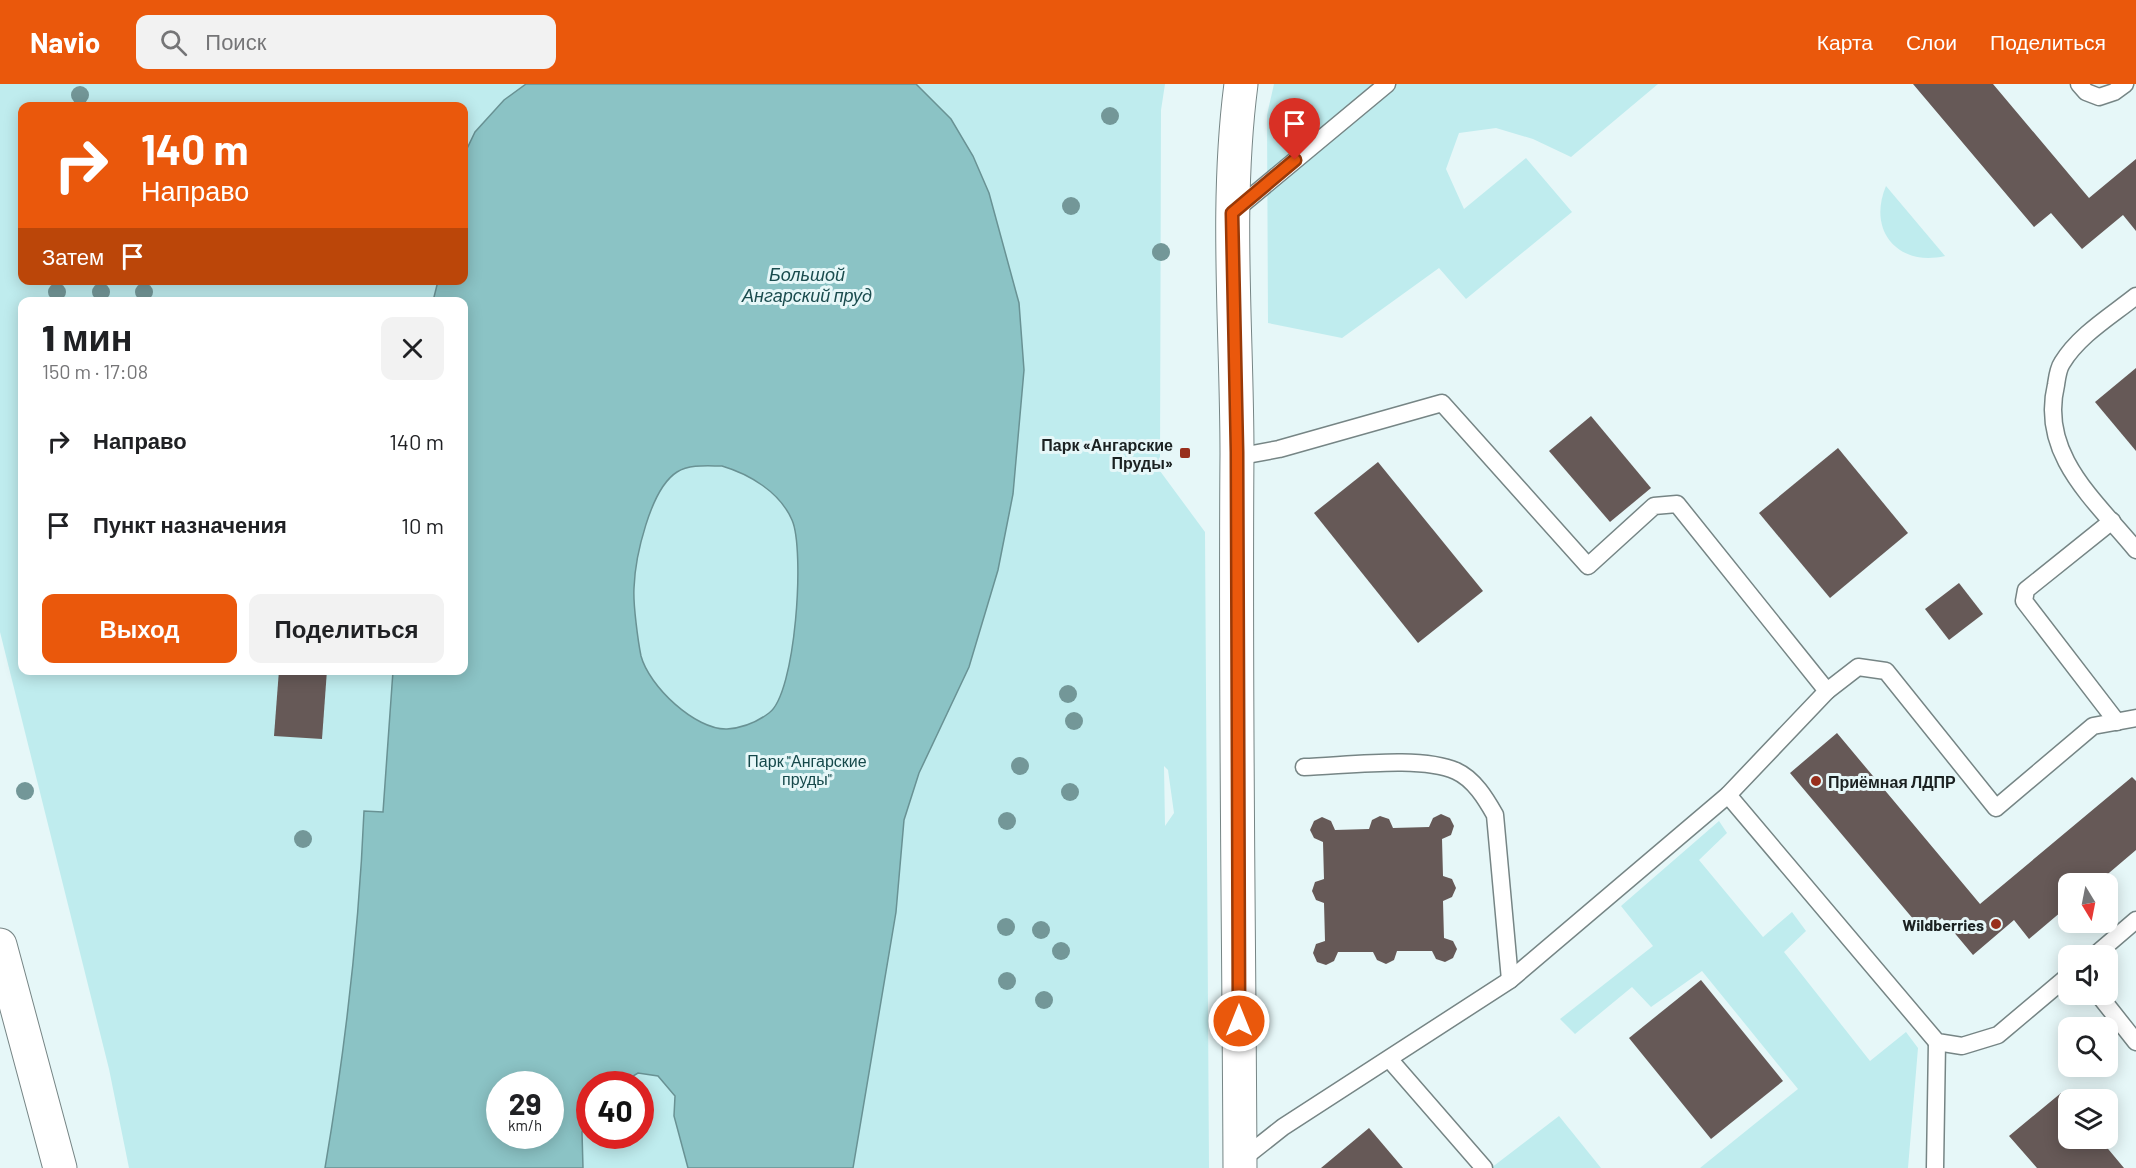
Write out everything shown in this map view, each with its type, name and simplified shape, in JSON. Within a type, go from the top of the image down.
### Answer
[{"type":"street","points":[[1240,1165],[1236,457],[1232,213],[1234,136],[1241,84]]},
{"type":"street","points":[[0,945],[60,1168]]},
{"type":"lane","points":[[1232,213],[1387,84]]},
{"type":"lane","points":[[2079,84],[2086,92],[2098,97],[2114,92],[2125,84]]},
{"type":"lane","points":[[2136,296],[2078,343],[2061,365],[2053,398],[2054,437],[2069,470],[2136,550]]},
{"type":"lane","points":[[1236,457],[1279,448],[1442,403],[1588,566],[1654,506],[1677,504],[1827,691]]},
{"type":"lane","points":[[2112,521],[2026,590],[2024,601],[2117,722]]},
{"type":"lane","points":[[1240,1165],[1283,1127],[1390,1060],[1510,980],[1728,795],[1827,691],[1858,667],[1886,671],[1996,808],[2093,726],[2136,718]]},
{"type":"lane","points":[[1304,767],[1426,763],[1457,771],[1482,792],[1495,815],[1510,980]]},
{"type":"lane","points":[[1728,795],[1937,1042],[1962,1046],[1998,1035],[2058,984]]},
{"type":"lane","points":[[2107,945],[2136,920]]},
{"type":"lane","points":[[2107,1005],[2136,1042]]},
{"type":"lane","points":[[1935,1168],[1937,1042]]},
{"type":"lane","points":[[1390,1060],[1484,1168]]},
{"type":"green space","name":"Парк \"Ангарские пруды\"","points":[[0,84],[1165,84],[1161,110],[1160,471],[1205,532],[1209,1168],[129,1168],[109,1069],[0,632]],"holes":[[[1164,766],[1168,770],[1174,813],[1165,826]]]},
{"type":"green space","points":[[1274,84],[1658,84],[1571,157],[1533,139],[1496,128],[1459,133],[1446,169],[1464,209],[1526,158],[1572,212],[1466,299],[1439,268],[1342,338],[1268,323],[1267,115]]},
{"type":"green space","points":[[1886,186],[1945,256],[1928,258],[1913,256],[1901,251],[1891,242],[1884,231],[1881,217],[1881,202]]},
{"type":"green space","points":[[1719,821],[1727,833],[1699,860],[1763,937],[1792,912],[1806,931],[1784,952],[1870,1061],[1906,1032],[1918,1048],[1908,1168],[1700,1168],[1798,1089],[1702,971],[1651,1007],[1632,987],[1575,1034],[1560,1019],[1653,946],[1621,906]]},
{"type":"green space","points":[[1559,1116],[1601,1168],[1491,1168]]},
{"type":"water","name":"Большой Ангарский пруд","points":[[526,84],[916,84],[951,119],[973,156],[989,193],[1019,303],[1024,370],[1013,494],[998,570],[969,667],[919,773],[904,820],[896,912],[853,1168],[688,1168],[674,1116],[675,1096],[658,1076],[654,1075],[654,1071],[576,1071],[576,1149],[582,1149],[583,1168],[325,1168],[350,990],[359,901],[364,811],[383,812],[393,675],[468,675],[468,297],[434,297],[437,285],[468,285],[468,147],[475,132],[504,100]],"holes":[[[699,466],[722,466],[753,479],[780,501],[792,520],[798,560],[796,620],[786,679],[778,700],[769,713],[759,719],[744,726],[727,729],[714,727],[688,714],[663,693],[653,680],[641,656],[636,622],[635,575],[641,543],[652,508],[667,481],[677,472]]]},
{"type":"building","points":[[1913,84],[1993,84],[2089,198],[2136,159],[2136,231],[2123,215],[2082,249],[2051,213],[2034,227]]},
{"type":"building","points":[[2136,368],[2136,451],[2095,402]]},
{"type":"building","points":[[1591,416],[1651,488],[1610,522],[1549,451]]},
{"type":"building","points":[[1838,448],[1908,533],[1830,598],[1759,513]]},
{"type":"building","points":[[1378,462],[1483,591],[1418,643],[1314,513]]},
{"type":"building","points":[[1959,583],[1983,614],[1949,640],[1925,609]]},
{"type":"building","points":[[279,675],[327,675],[322,739],[274,736]]},
{"type":"building","points":[[1837,733],[1980,904],[2132,777],[2136,781],[2136,850],[2109,873],[2058,873],[2058,914],[2029,939],[2014,920],[1973,955],[1942,918],[1925,933],[1790,773]]},
{"type":"building","points":[[1441,814],[1450,818],[1454,826],[1451,835],[1442,839],[1443,876],[1452,879],[1456,888],[1452,897],[1443,901],[1444,938],[1453,941],[1457,949],[1453,958],[1445,962],[1436,959],[1432,951],[1397,951],[1394,960],[1386,964],[1377,960],[1373,952],[1338,952],[1334,961],[1326,965],[1317,962],[1313,953],[1316,944],[1325,941],[1324,903],[1316,900],[1312,891],[1315,882],[1324,879],[1323,842],[1314,838],[1310,830],[1314,821],[1322,817],[1331,821],[1335,830],[1369,829],[1372,820],[1380,816],[1389,819],[1393,828],[1429,827],[1433,818]]},
{"type":"building","points":[[1701,980],[1783,1081],[1711,1139],[1629,1038]]},
{"type":"building","points":[[2058,1095],[2058,1149],[2108,1149],[2124,1168],[2037,1168],[2009,1136]]},
{"type":"building","points":[[1369,1128],[1403,1168],[1321,1168]]},
{"type":"place","name":"Парк «Ангарские Пруды»","points":[[1185,453]]},
{"type":"place","name":"Приёмная ЛДПР","points":[[1816,781]]},
{"type":"place","name":"Wildberries","points":[[1996,924]]},
{"type":"route","points":[[1239,1021],[1237,452],[1232,213],[1295,160]]}]
